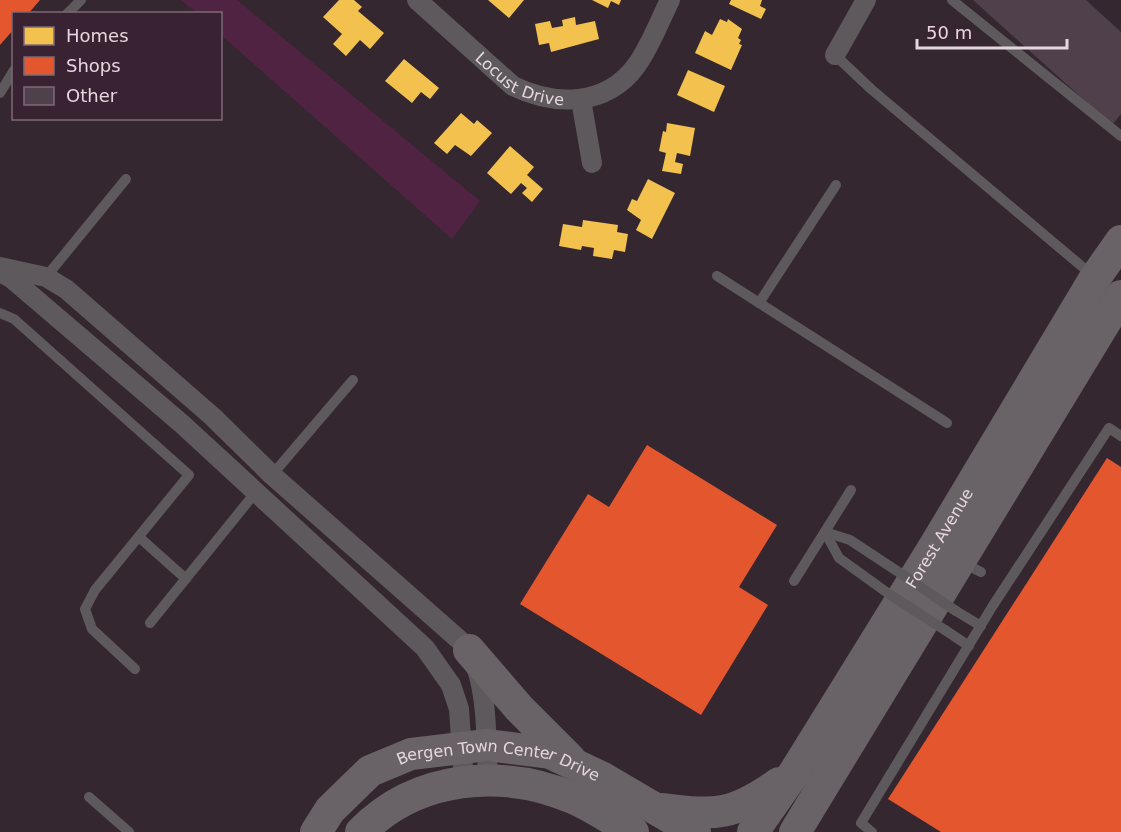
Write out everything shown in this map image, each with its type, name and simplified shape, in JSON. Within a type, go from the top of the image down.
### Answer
[{"type":"main road","name":"Forest Avenue","points":[[753,832],[953,557],[1095,278],[1121,241]]},
{"type":"main road","name":"Forest Avenue","points":[[795,832],[953,557],[1121,296]]},
{"type":"main road","points":[[469,650],[519,708],[577,766]]},
{"type":"main road","name":"Bergen Town Center Drive","points":[[316,832],[330,810],[370,771],[411,754],[474,746],[550,753],[660,809],[695,832]]},
{"type":"main road","points":[[660,809],[698,814],[722,813],[750,804],[794,774]]},
{"type":"main road","name":"Bergen Town Center Drive","points":[[362,832],[377,816],[406,799],[447,785],[476,780],[533,787],[574,798],[633,832]]},
{"type":"street","name":"Locust Drive","points":[[417,0],[513,86],[532,95],[554,101],[581,100],[592,163]]},
{"type":"street","points":[[581,100],[618,83],[635,68],[670,0]]},
{"type":"street","points":[[836,55],[866,0]]},
{"type":"street","points":[[0,267],[46,277],[66,289],[213,417],[272,475],[469,650],[479,679],[474,746],[476,780]]},
{"type":"street","points":[[0,272],[12,278],[99,351],[425,648],[451,686],[474,746]]},
{"type":"lane","points":[[69,12],[81,0]]},
{"type":"lane","points":[[952,0],[1121,136]]},
{"type":"lane","points":[[836,55],[871,89],[1095,278]]},
{"type":"lane","points":[[0,93],[12,73]]},
{"type":"lane","points":[[46,277],[126,179]]},
{"type":"lane","points":[[759,303],[836,185]]},
{"type":"lane","points":[[717,276],[947,423]]},
{"type":"lane","points":[[0,313],[14,319],[189,475],[95,590],[85,609],[92,629],[135,669]]},
{"type":"lane","points":[[272,475],[352,380]]},
{"type":"lane","points":[[872,832],[861,823],[981,626],[1109,429],[1121,436]]},
{"type":"lane","points":[[794,581],[851,490]]},
{"type":"lane","points":[[150,623],[255,493]]},
{"type":"lane","points":[[825,532],[850,540],[981,626]]},
{"type":"lane","points":[[825,532],[838,558],[888,594],[969,646]]},
{"type":"lane","points":[[139,537],[186,579]]},
{"type":"lane","points":[[89,797],[129,832]]},
{"type":"shaded area","points":[[181,0],[237,0],[480,201],[452,239],[222,36],[222,12],[195,12]]},
{"type":"building: Homes","points":[[339,0],[354,0],[362,7],[358,11],[384,33],[370,49],[360,40],[346,56],[333,44],[342,34],[323,17]]},
{"type":"building: Homes","points":[[488,0],[524,0],[509,18]]},
{"type":"building: Homes","points":[[592,0],[621,0],[619,5],[611,1],[608,8]]},
{"type":"building: Homes","points":[[731,0],[762,0],[760,6],[766,9],[761,19],[729,4]]},
{"type":"building: Homes","points":[[575,17],[576,25],[595,21],[599,39],[551,52],[549,43],[539,45],[535,24],[550,21],[552,28],[563,26],[562,20]]},
{"type":"building: Homes","points":[[720,19],[727,22],[728,19],[742,29],[738,38],[741,40],[739,44],[742,45],[731,70],[695,53],[705,31],[712,35]]},
{"type":"building: Homes","points":[[404,59],[439,88],[430,99],[421,92],[412,103],[385,81]]},
{"type":"building: Homes","points":[[688,70],[725,86],[714,112],[677,95]]},
{"type":"building: Homes","points":[[461,113],[474,124],[477,120],[492,133],[471,156],[455,145],[447,154],[434,143]]},
{"type":"building: Homes","points":[[667,123],[695,128],[690,156],[677,153],[675,162],[683,164],[681,174],[662,171],[666,153],[659,151]]},
{"type":"building: Homes","points":[[510,146],[534,167],[527,175],[543,189],[532,202],[522,193],[527,188],[521,183],[511,194],[487,173]]},
{"type":"building: Homes","points":[[648,179],[675,193],[652,239],[636,230],[641,220],[627,210],[632,199],[637,201]]},
{"type":"building: Homes","points":[[583,220],[618,225],[617,232],[628,234],[625,252],[614,250],[612,259],[593,256],[594,248],[582,246],[581,250],[559,246],[563,224],[582,227]]},
{"type":"building: Shops","points":[[0,0],[40,0],[30,12],[12,12],[12,31],[0,45]]},
{"type":"building: Shops","points":[[647,445],[777,525],[739,587],[768,605],[701,715],[520,604],[588,494],[609,507]]},
{"type":"building: Shops","points":[[1107,458],[1121,467],[1121,832],[941,832],[888,799]]},
{"type":"building: Other","points":[[973,0],[1086,0],[1121,32],[1121,114],[1112,125]]}]
